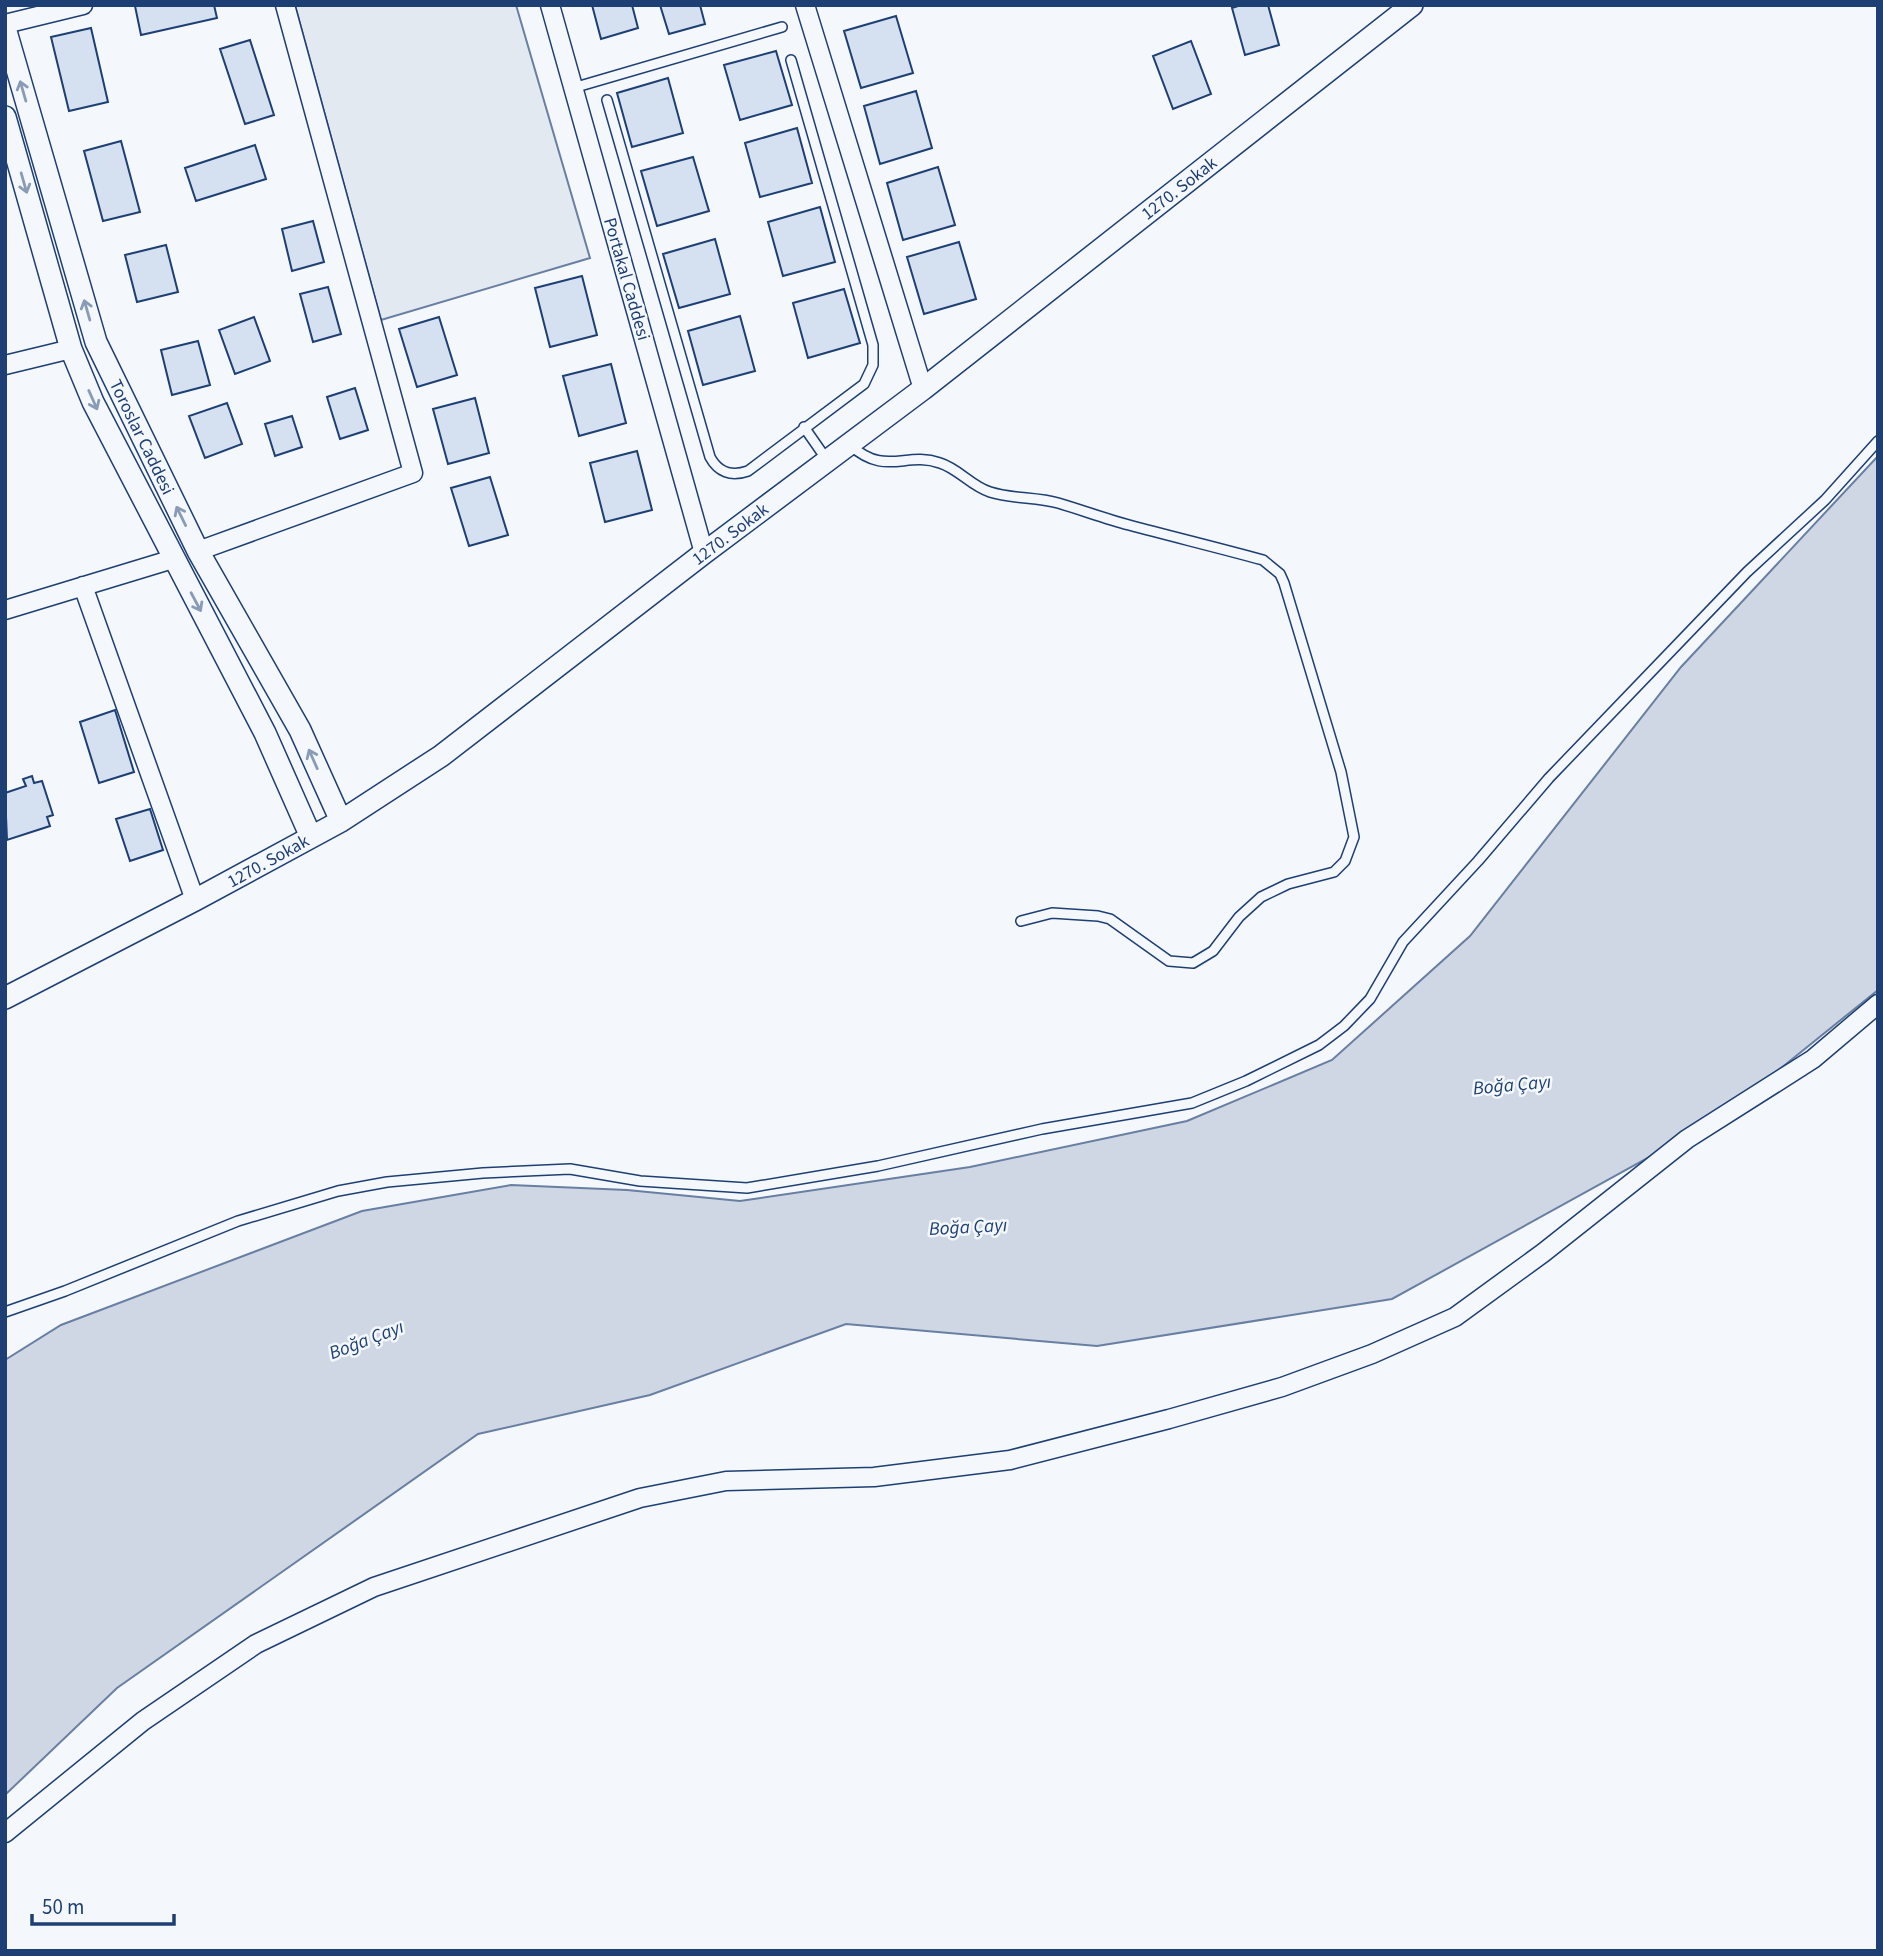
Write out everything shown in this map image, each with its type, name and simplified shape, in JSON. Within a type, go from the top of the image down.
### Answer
[{"type":"street","points":[[5,26],[83,5]]},
{"type":"street","points":[[198,551],[413,473],[285,5]]},
{"type":"street","name":"Portakal Caddesi","points":[[550,5],[704,553]]},
{"type":"street","points":[[805,5],[923,388]]},
{"type":"street","name":"1270. Sokak","points":[[5,998],[341,821],[441,757],[704,553],[923,388],[1412,5]]},
{"type":"street","name":"Toroslar Caddesi","points":[[5,26],[96,342],[198,551],[300,730],[341,821]]},
{"type":"street","name":"Toroslar Caddesi","points":[[5,117],[71,349],[93,402],[265,733],[311,837]]},
{"type":"street","points":[[5,365],[96,342]]},
{"type":"street","points":[[5,610],[173,559]]},
{"type":"street","points":[[83,586],[195,900]]},
{"type":"street","points":[[5,1833],[143,1721],[256,1644],[374,1587],[640,1498],[726,1481],[874,1477],[1010,1460],[1282,1387],[1383,1349],[1455,1317],[1687,1139],[1813,1059],[1878,1004]]},
{"type":"lane","points":[[573,88],[782,27]]},
{"type":"lane","points":[[607,100],[713,464],[726,473],[741,473],[748,471],[864,384],[870,375],[874,355],[791,60]]},
{"type":"lane","points":[[804,427],[828,460]]},
{"type":"lane","points":[[5,1312],[65,1291],[238,1221],[338,1191],[387,1182],[483,1173],[570,1169],[640,1181],[747,1188],[878,1166],[1042,1129],[1192,1103],[1246,1081],[1318,1045],[1344,1026],[1370,999],[1403,942],[1478,861],[1549,778],[1747,572],[1825,500],[1878,441]]},
{"type":"lane","points":[[849,444],[874,460],[898,463],[931,460],[953,468],[969,482],[990,492],[1055,502],[1128,525],[1264,559],[1280,574],[1284,583],[1341,772],[1353,828],[1352,846],[1345,861],[1334,872],[1288,884],[1261,897],[1239,917],[1213,951],[1193,963],[1169,961],[1110,919],[1098,916],[1052,914],[1021,921]]},
{"type":"shaded area","points":[[295,5],[516,5],[590,258],[381,320]]},
{"type":"water","name":"Boğa Çayı","points":[[1878,456],[1878,990],[1750,1093],[1664,1149],[1392,1299],[1097,1346],[846,1324],[650,1395],[478,1434],[117,1688],[5,1795],[5,1360],[61,1325],[362,1211],[511,1185],[627,1190],[740,1201],[970,1167],[1187,1121],[1332,1060],[1470,936],[1681,667]]},
{"type":"building","points":[[214,5],[217,18],[141,35],[135,6]]},
{"type":"building","points":[[592,5],[632,5],[638,28],[601,39]]},
{"type":"building","points":[[660,5],[700,5],[705,24],[669,34]]},
{"type":"building","points":[[1241,5],[1268,5],[1279,45],[1245,55],[1232,8]]},
{"type":"building","points":[[896,16],[913,73],[861,88],[844,31]]},
{"type":"building","points":[[91,28],[108,102],[69,111],[51,37]]},
{"type":"building","points":[[250,40],[274,115],[245,124],[220,49]]},
{"type":"building","points":[[1191,41],[1211,94],[1173,109],[1153,56]]},
{"type":"building","points":[[776,51],[792,105],[740,120],[724,65]]},
{"type":"building","points":[[668,78],[683,133],[632,147],[617,93]]},
{"type":"building","points":[[916,91],[932,148],[880,164],[864,106]]},
{"type":"building","points":[[797,128],[812,183],[760,197],[745,143]]},
{"type":"building","points":[[121,141],[140,212],[103,221],[84,151]]},
{"type":"building","points":[[255,145],[266,179],[196,201],[185,168]]},
{"type":"building","points":[[693,157],[709,211],[657,226],[641,171]]},
{"type":"building","points":[[938,167],[955,225],[903,240],[887,183]]},
{"type":"building","points":[[820,207],[835,262],[783,276],[768,222]]},
{"type":"building","points":[[313,221],[324,262],[292,271],[282,229]]},
{"type":"building","points":[[715,239],[730,294],[679,308],[663,254]]},
{"type":"building","points":[[959,242],[976,299],[924,314],[907,257]]},
{"type":"building","points":[[166,245],[178,292],[137,302],[125,255]]},
{"type":"building","points":[[582,276],[597,335],[550,347],[535,288]]},
{"type":"building","points":[[328,287],[341,334],[313,342],[300,294]]},
{"type":"building","points":[[844,289],[860,343],[808,358],[793,303]]},
{"type":"building","points":[[740,316],[755,371],[703,385],[688,331]]},
{"type":"building","points":[[254,317],[270,361],[235,374],[219,330]]},
{"type":"building","points":[[439,317],[457,375],[417,387],[399,329]]},
{"type":"building","points":[[198,341],[210,385],[172,395],[161,350]]},
{"type":"building","points":[[611,364],[626,423],[579,436],[563,376]]},
{"type":"building","points":[[355,388],[368,430],[340,439],[327,397]]},
{"type":"building","points":[[475,398],[489,453],[448,464],[433,409]]},
{"type":"building","points":[[227,403],[242,444],[205,458],[189,416]]},
{"type":"building","points":[[292,416],[302,447],[275,456],[265,424]]},
{"type":"building","points":[[637,451],[652,510],[605,522],[590,463]]},
{"type":"building","points":[[490,477],[508,535],[469,546],[451,488]]},
{"type":"building","points":[[115,710],[134,772],[99,783],[80,722]]},
{"type":"building","points":[[32,776],[34,783],[42,781],[53,815],[47,817],[50,826],[7,840],[5,793],[26,786],[23,779]]},
{"type":"building","points":[[150,809],[163,850],[130,861],[116,819]]}]
